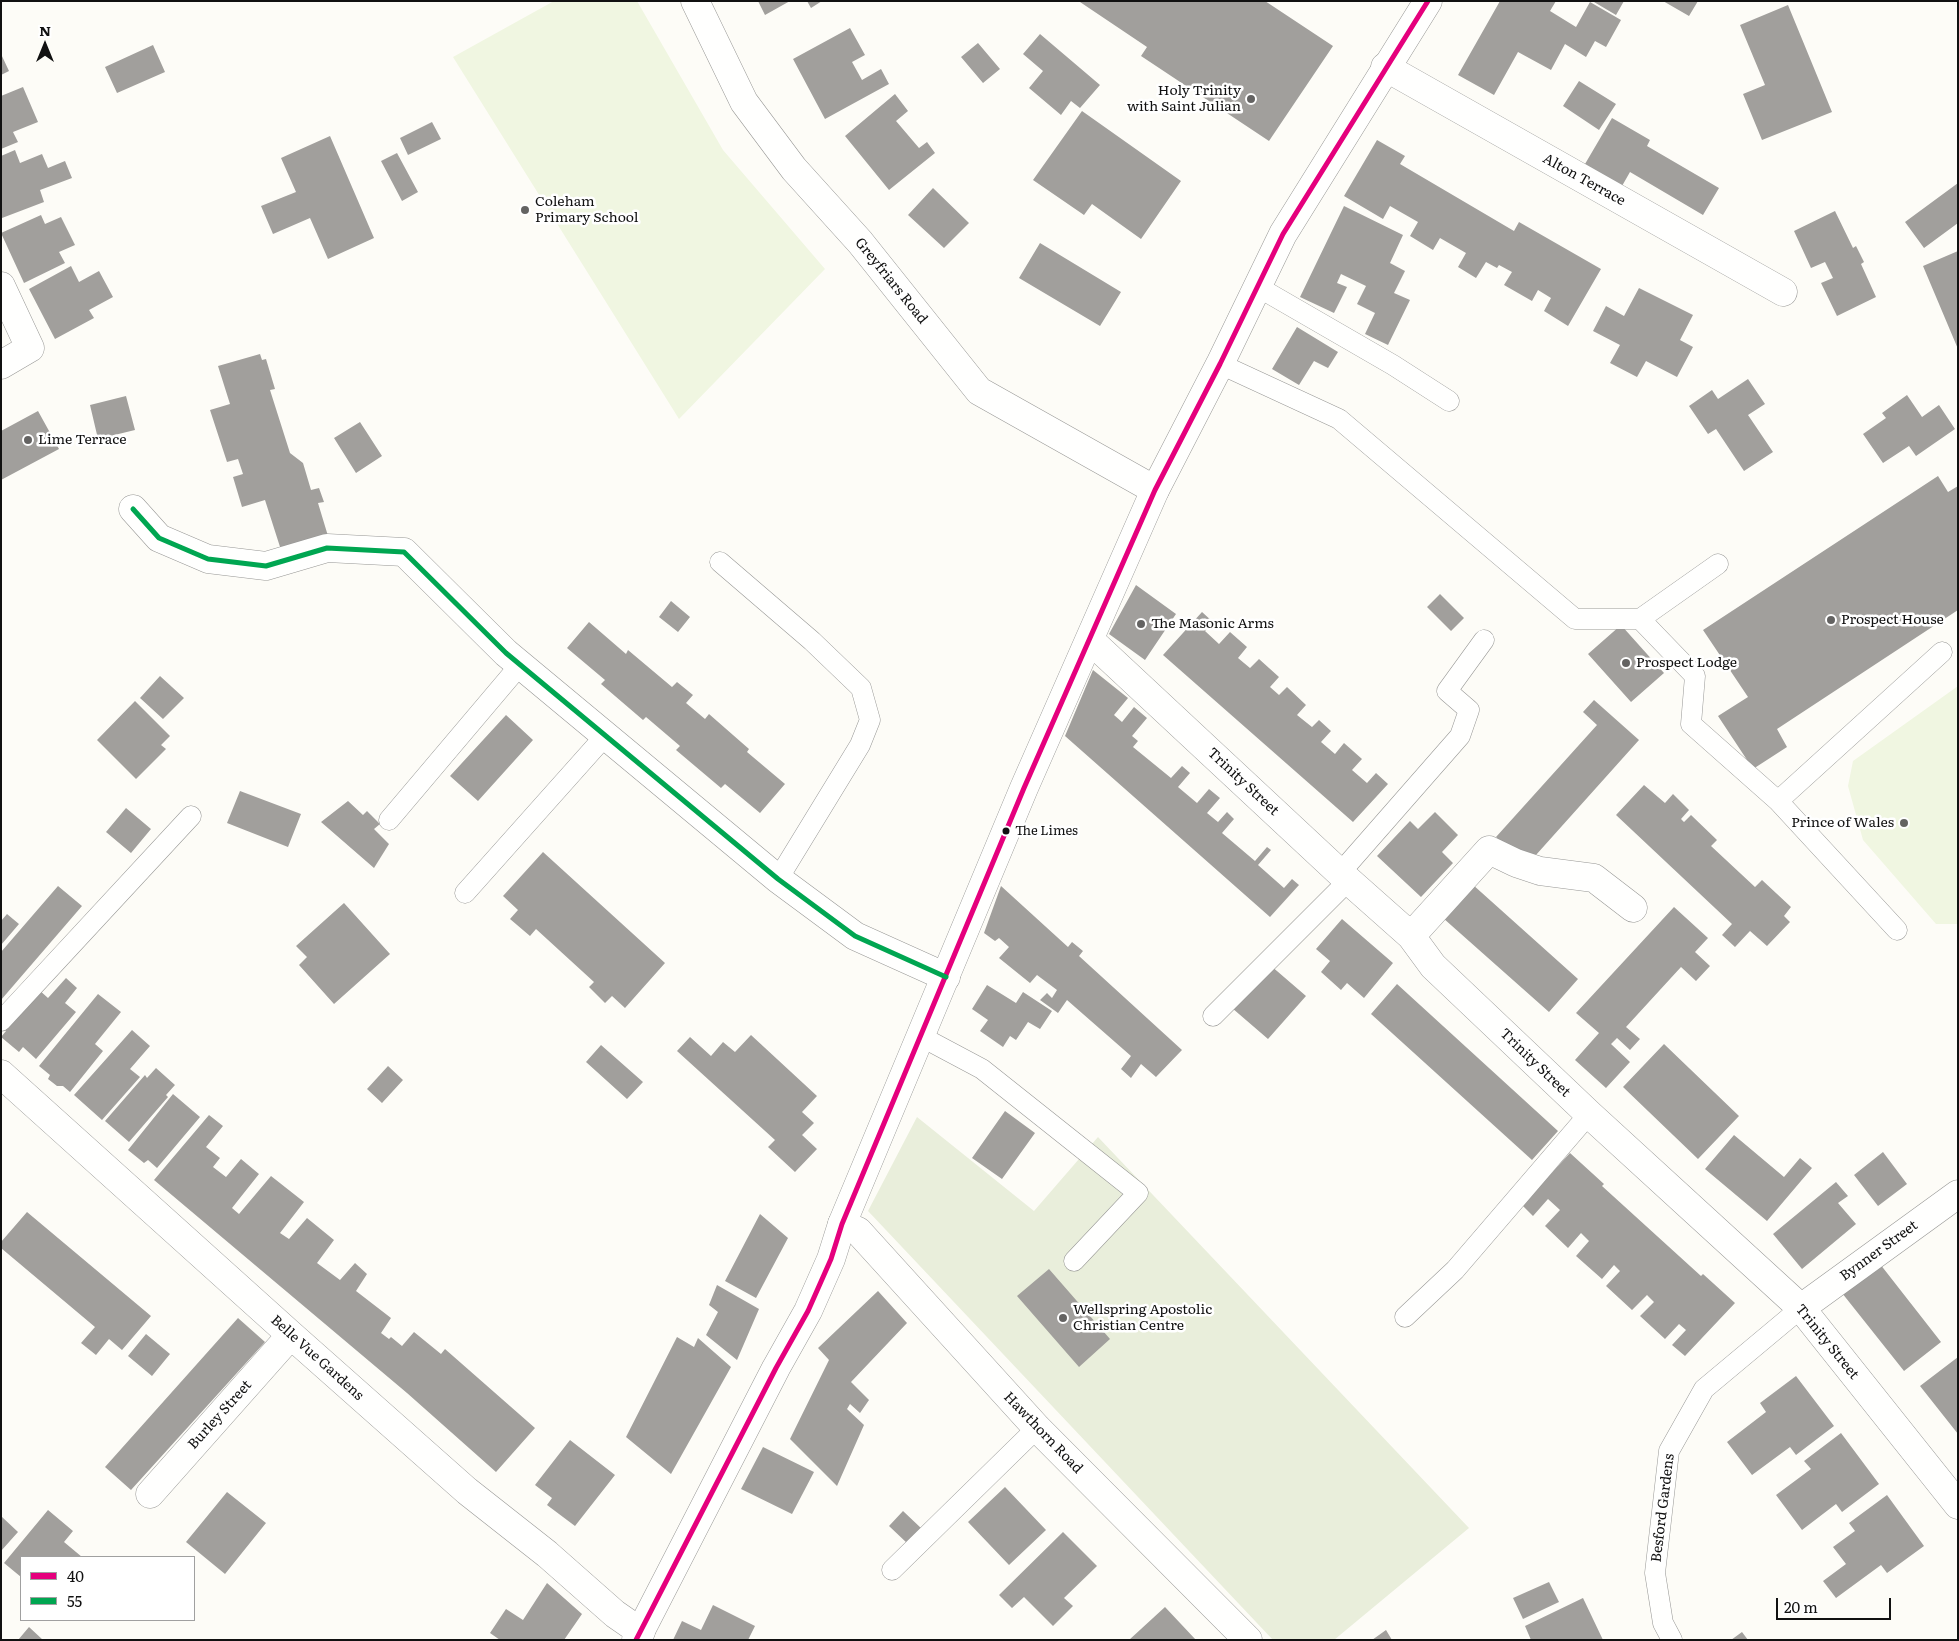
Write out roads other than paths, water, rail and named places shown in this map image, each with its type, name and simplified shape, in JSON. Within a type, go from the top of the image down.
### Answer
[{"type":"street","name":"Greyfriars Road","points":[[696,1],[744,102],[794,169],[860,242],[978,391],[1155,490]]},
{"type":"street","points":[[639,1636],[776,1368],[808,1311],[831,1260],[842,1224],[1024,788],[1155,490],[1220,364],[1283,234],[1385,67],[1428,1]]},
{"type":"street","name":"Alton Terrace","points":[[1385,67],[1783,292]]},
{"type":"street","points":[[1,286],[30,348],[1,365]]},
{"type":"street","points":[[133,509],[159,538],[208,559],[266,566],[327,548],[404,552],[513,659],[778,879],[855,936],[946,977]]},
{"type":"street","name":"Trinity Street","points":[[1090,640],[1411,936],[1433,966],[1589,1114],[1801,1308],[1958,1505]]},
{"type":"street","points":[[1411,936],[1489,850],[1516,863],[1540,871],[1594,878],[1633,908]]},
{"type":"street","name":"Belle Vue Gardens","points":[[1,1074],[467,1491],[547,1554],[639,1636]]},
{"type":"street","name":"Bynner Street","points":[[1801,1308],[1958,1194]]},
{"type":"street","name":"Hawthorn Road","points":[[842,1224],[858,1231],[1037,1428],[1248,1640]]},
{"type":"street","name":"Burley Street","points":[[150,1494],[291,1335]]},
{"type":"lane","points":[[1258,287],[1393,365],[1449,401]]},
{"type":"lane","points":[[1220,364],[1339,419],[1574,619],[1640,619],[1718,564]]},
{"type":"lane","points":[[720,562],[812,641],[861,688],[870,720],[860,745],[778,879]]},
{"type":"lane","points":[[1640,619],[1695,676],[1691,724],[1778,801],[1897,930]]},
{"type":"lane","points":[[1213,1016],[1345,877],[1460,736],[1469,710],[1447,690],[1484,640]]},
{"type":"lane","points":[[1778,801],[1942,652]]},
{"type":"lane","points":[[389,820],[513,659]]},
{"type":"lane","points":[[465,892],[605,736]]},
{"type":"lane","points":[[1,1021],[190,816]]},
{"type":"lane","points":[[920,1036],[982,1069],[1138,1193],[1074,1261]]},
{"type":"lane","points":[[1405,1318],[1455,1270],[1589,1114]]},
{"type":"lane","name":"Besford Gardens","points":[[1672,1640],[1663,1623],[1655,1573],[1669,1451],[1704,1389],[1801,1308]]},
{"type":"lane","points":[[892,1570],[1037,1428]]},
{"type":"place","name":"Holy Trinity with Saint Julian","points":[[1251,99]]},
{"type":"place","name":"Coleham Primary School","points":[[525,210]]},
{"type":"place","name":"Lime Terrace","points":[[28,440]]},
{"type":"place","name":"Prospect House","points":[[1831,620]]},
{"type":"place","name":"The Masonic Arms","points":[[1141,624]]},
{"type":"place","name":"Prospect Lodge","points":[[1626,663]]},
{"type":"place","name":"Prince of Wales","points":[[1904,823]]},
{"type":"place","name":"The Limes","points":[[1006,831]]},
{"type":"place","name":"Wellspring Apostolic Christian Centre","points":[[1063,1318]]}]
